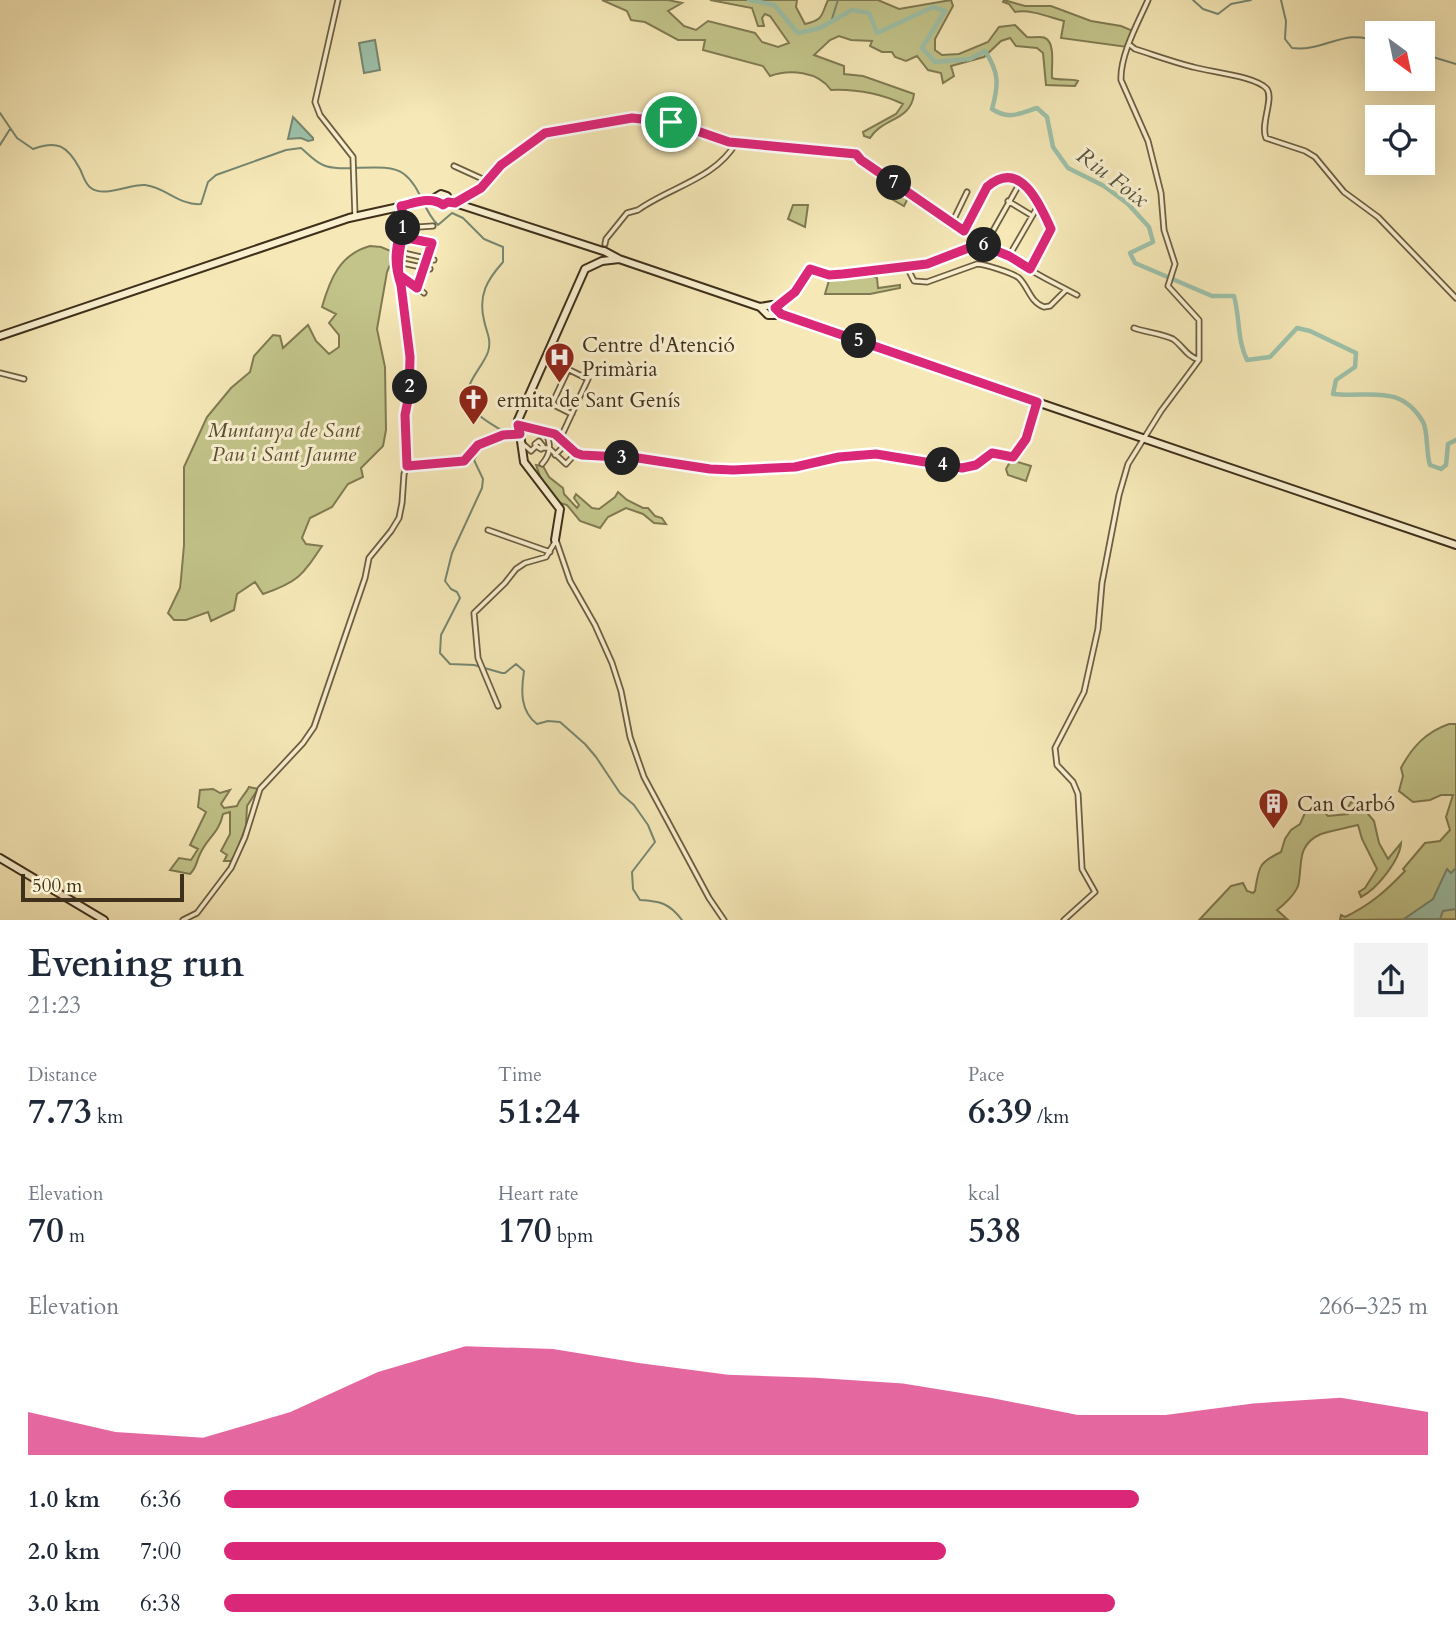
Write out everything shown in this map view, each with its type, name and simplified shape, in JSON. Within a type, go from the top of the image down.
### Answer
[{"type":"main road","points":[[0,336],[355,216],[444,199],[1456,545]]},
{"type":"main road","points":[[555,540],[559,509],[524,461],[518,418],[585,269],[604,255]]},
{"type":"main road","points":[[518,425],[561,437],[576,453]]},
{"type":"main road","points":[[0,858],[104,919]]},
{"type":"street","points":[[338,0],[315,103],[322,118],[352,154],[355,216]]},
{"type":"street","points":[[1064,919],[1095,892],[1082,869],[1079,794],[1073,782],[1057,765],[1055,751],[1059,737],[1084,692],[1098,629],[1104,576],[1130,460],[1199,360],[1199,320],[1170,288],[1175,264],[1164,230],[1161,193],[1149,145],[1121,80],[1122,65],[1148,0]]},
{"type":"street","points":[[1130,45],[1194,68],[1246,79],[1267,89],[1269,95],[1263,134],[1266,138],[1315,157],[1344,192],[1378,217],[1456,298]]},
{"type":"street","points":[[444,199],[481,188],[501,165],[540,135],[552,131],[632,118],[683,125],[736,143],[856,154],[916,200],[985,245],[1077,295]]},
{"type":"street","points":[[604,255],[606,239],[627,213],[714,168],[736,143]]},
{"type":"street","points":[[454,166],[487,181]]},
{"type":"street","points":[[964,231],[990,185],[1004,178],[1021,181],[1029,189],[1051,231],[1030,269]]},
{"type":"street","points":[[985,245],[1021,181]]},
{"type":"street","points":[[952,223],[967,192]]},
{"type":"street","points":[[1008,201],[1031,215]]},
{"type":"street","points":[[401,206],[404,218],[398,262],[400,277],[424,293]]},
{"type":"street","points":[[1009,256],[1038,206]]},
{"type":"street","points":[[403,227],[433,226]]},
{"type":"street","points":[[183,919],[197,913],[231,868],[245,837],[260,789],[303,743],[314,727],[367,562],[400,515],[407,466],[405,415],[409,395],[410,357],[401,285],[394,263],[403,227]]},
{"type":"street","points":[[402,237],[432,243],[417,288]]},
{"type":"street","points":[[771,309],[795,292],[810,269],[835,275],[907,267],[933,262],[974,244],[985,245]]},
{"type":"street","points":[[399,252],[434,260]]},
{"type":"street","points":[[398,262],[430,269]]},
{"type":"street","points":[[907,267],[914,281],[922,283],[984,264],[1016,276],[1035,303],[1044,307],[1050,306],[1066,290]]},
{"type":"street","points":[[1134,328],[1169,338],[1179,344],[1187,355],[1199,360]]},
{"type":"street","points":[[545,358],[588,379],[561,437]]},
{"type":"street","points":[[568,370],[552,404],[572,414]]},
{"type":"street","points":[[0,373],[24,379]]},
{"type":"street","points":[[521,443],[531,451],[536,446],[549,448],[566,464],[576,453],[604,458],[638,458],[721,470],[795,467],[839,457],[876,454],[953,467],[971,467],[992,453],[1013,457],[1026,439],[1037,402]]},
{"type":"street","points":[[542,464],[549,456],[546,431]]},
{"type":"street","points":[[407,466],[464,461],[478,445],[503,435],[520,434]]},
{"type":"street","points":[[555,455],[566,444]]},
{"type":"street","points":[[488,530],[550,552]]},
{"type":"street","points":[[498,706],[481,664],[473,617],[475,611],[516,569],[525,563],[544,559],[555,540]]},
{"type":"street","points":[[555,540],[570,582],[595,625],[612,663],[633,748],[647,782],[709,898],[724,919]]},
{"type":"green space","points":[[602,0],[668,0],[682,3],[668,11],[684,26],[696,30],[708,21],[755,33],[762,42],[778,47],[789,43],[770,16],[765,14],[762,18],[764,26],[758,26],[752,8],[710,0],[797,0],[796,7],[805,24],[819,19],[828,0],[878,0],[899,9],[951,0],[953,6],[935,39],[935,50],[942,55],[959,54],[988,42],[999,27],[1015,25],[1027,37],[1043,37],[1051,45],[1052,78],[1078,81],[1075,86],[1046,85],[1043,53],[1037,48],[1016,46],[1010,38],[1001,41],[984,57],[951,66],[954,76],[943,83],[941,73],[928,70],[917,56],[906,61],[895,57],[892,52],[882,52],[870,46],[872,41],[851,40],[839,36],[830,40],[814,55],[844,66],[844,74],[863,76],[914,94],[912,103],[902,115],[875,131],[870,138],[864,136],[863,132],[896,114],[903,104],[868,92],[831,90],[819,79],[803,73],[770,76],[763,66],[703,50],[705,40],[678,40],[645,22],[631,20],[627,11]]},
{"type":"green space","points":[[1004,0],[1025,6],[1051,6],[1091,21],[1133,31],[1127,47],[1061,38],[1064,21],[1033,12],[1015,12]]},
{"type":"green space","points":[[896,187],[909,196],[904,206],[888,197]]},
{"type":"green space","points":[[793,205],[808,205],[805,227],[788,219]]},
{"type":"green space","name":"Muntanya de Sant Pau i Sant Jaume","points":[[370,246],[381,247],[394,255],[387,272],[377,329],[385,367],[386,430],[383,446],[361,468],[363,477],[348,484],[332,507],[310,518],[302,538],[306,544],[322,546],[298,577],[263,594],[255,582],[237,594],[234,610],[211,621],[208,612],[186,620],[174,620],[168,613],[180,588],[181,579],[184,467],[207,417],[231,388],[250,372],[254,356],[273,335],[280,336],[283,348],[308,325],[316,341],[329,354],[339,347],[339,335],[329,323],[336,314],[322,307],[325,297],[344,261]]},
{"type":"green space","points":[[868,274],[877,278],[878,288],[900,285],[900,288],[870,294],[825,294],[830,277]]},
{"type":"green space","points":[[1011,460],[1031,466],[1026,481],[1008,475],[1006,469]]},
{"type":"green space","points":[[536,465],[543,466],[549,477],[563,488],[564,494],[577,508],[579,505],[574,498],[576,494],[592,508],[599,509],[618,492],[627,500],[648,508],[666,524],[654,523],[643,514],[626,508],[608,517],[600,528],[580,521],[567,505],[557,502],[545,490]]},
{"type":"green space","points":[[1449,724],[1456,724],[1456,919],[1340,920],[1341,915],[1345,917],[1362,908],[1391,885],[1425,843],[1440,841],[1450,830],[1446,817],[1453,795],[1413,802],[1399,791],[1403,776],[1401,768],[1410,753],[1420,741]]},
{"type":"green space","points":[[249,787],[258,789],[247,806],[246,826],[231,861],[224,861],[227,855],[221,851],[230,834],[230,812],[223,814],[219,826],[203,848],[190,874],[170,870],[179,858],[191,860],[198,849],[190,845],[206,812],[198,807],[200,790],[213,789],[220,793],[230,790],[221,804],[224,808],[237,806]]},
{"type":"green space","points":[[1351,802],[1364,803],[1363,808],[1374,821],[1379,843],[1388,859],[1401,843],[1392,865],[1367,893],[1361,897],[1359,892],[1365,888],[1377,869],[1358,825],[1321,834],[1307,844],[1302,857],[1298,886],[1277,910],[1287,919],[1200,919],[1231,886],[1243,883],[1247,891],[1255,891],[1261,867],[1268,859],[1281,852],[1285,839],[1291,830],[1300,824],[1305,813],[1322,803],[1328,816],[1348,814]]},
{"type":"shaded area","points":[[375,40],[380,70],[364,73],[359,43]]},
{"type":"shaded area","points":[[293,117],[313,138],[313,140],[288,139]]},
{"type":"shaded area","points":[[1456,868],[1456,909],[1443,911],[1440,919],[1404,919],[1433,899],[1447,869],[1451,873]]},
{"type":"waterway","name":"Riu Foix","points":[[749,0],[774,5],[798,33],[820,28],[852,10],[869,13],[877,33],[933,7],[945,11],[922,48],[935,62],[970,59],[985,51],[993,65],[996,78],[992,109],[1009,115],[1037,108],[1047,117],[1053,147],[1068,168],[1104,186],[1128,204],[1149,227],[1153,242],[1130,253],[1135,263],[1212,296],[1234,296],[1247,360],[1270,357],[1297,328],[1310,331],[1356,353],[1355,367],[1336,380],[1333,394],[1383,395],[1404,402],[1414,410],[1425,426],[1430,465],[1441,469],[1446,465],[1448,444],[1456,440]]},
{"type":"waterway","points":[[831,22],[838,0]]},
{"type":"waterway","points":[[1193,0],[1203,9],[1218,14],[1231,4],[1251,0]]},
{"type":"waterway","points":[[1281,0],[1286,21],[1285,39],[1292,48],[1315,47],[1345,38],[1365,38]]},
{"type":"waterway","points":[[1435,58],[1456,64]]},
{"type":"waterway","points":[[0,113],[17,138],[33,149],[55,145],[71,154],[87,184],[96,191],[145,185],[186,202],[201,204],[208,182],[216,175],[286,150],[301,148],[323,165],[342,168],[387,168],[404,174],[410,179],[438,225],[452,213],[463,218],[484,239],[503,247],[503,262],[492,275],[483,295],[482,311],[489,339],[488,352],[471,382],[468,394],[475,411],[504,432]]},
{"type":"waterway","points":[[0,145],[10,129]]},
{"type":"waterway","points":[[503,438],[479,451],[474,460],[483,479],[482,488],[452,553],[445,581],[460,598],[441,635],[440,653],[450,664],[474,665],[502,673],[516,664],[524,671],[523,700],[531,719],[537,724],[560,722],[585,744],[620,793],[634,805],[648,825],[655,842],[632,872],[633,889],[640,900],[664,904],[682,920]]},
{"type":"place","name":"Centre d'Atenció Primària","points":[[559,384]]},
{"type":"place","name":"ermita de Sant Genís","points":[[474,427]]},
{"type":"place","name":"Can Carbó","points":[[1274,831]]},
{"type":"route","points":[[671,122],[632,118],[545,133],[501,165],[481,188],[455,203],[448,202],[443,205],[431,200],[401,206],[404,215],[401,226],[404,228],[399,252],[397,263],[399,275],[417,288],[432,243],[402,237],[404,228],[401,226],[394,263],[401,285],[404,327],[410,357],[409,395],[405,415],[407,466],[464,461],[478,445],[503,435],[520,434],[518,425],[555,434],[576,453],[582,455],[638,458],[710,469],[795,467],[839,457],[876,454],[962,468],[976,465],[992,453],[1013,457],[1026,439],[1037,402],[781,314],[775,308],[795,292],[810,269],[829,275],[855,274],[927,264],[974,244],[985,245],[1030,269],[1051,229],[1026,184],[1011,178],[993,182],[987,187],[964,231],[916,200],[854,153],[729,142],[671,122]]}]
